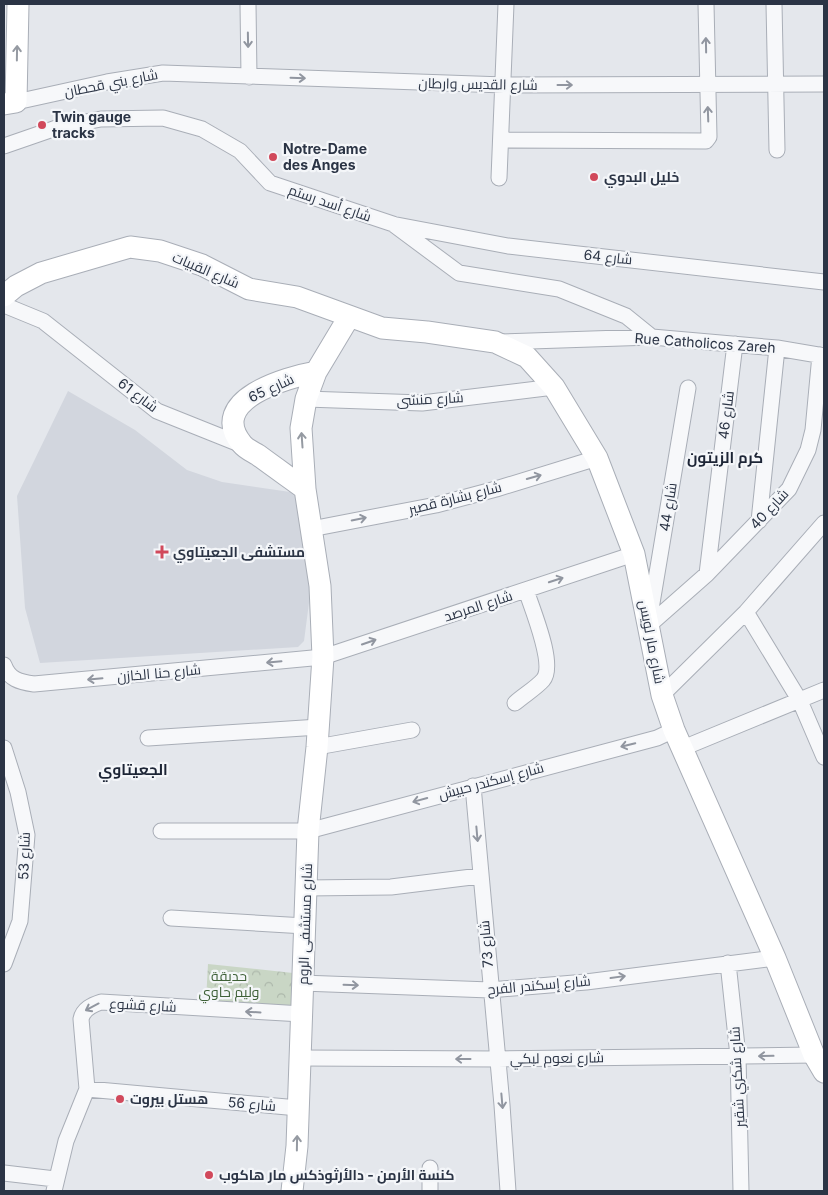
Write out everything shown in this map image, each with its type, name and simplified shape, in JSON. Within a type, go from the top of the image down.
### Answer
[{"type":"street","points":[[10,103],[18,4]]},
{"type":"street","points":[[248,4],[249,77]]},
{"type":"street","points":[[499,178],[506,4]]},
{"type":"street","points":[[501,140],[706,141],[709,137],[706,4]]},
{"type":"street","points":[[774,4],[777,150]]},
{"type":"street","name":"شارع بني قحطان","points":[[10,103],[108,82],[163,73],[249,77]]},
{"type":"street","name":"شارع القديس وارطان","points":[[249,77],[504,85],[707,86],[824,84]]},
{"type":"street","name":"شارع أسد رستم","points":[[4,146],[59,127],[101,119],[163,118],[202,129],[240,151],[270,183],[393,224],[460,273],[559,289],[626,316],[652,337]]},
{"type":"street","name":"شارع 64","points":[[393,224],[508,246],[824,282]]},
{"type":"street","name":"شارع القبيات","points":[[4,296],[16,286],[41,273],[130,247],[160,251],[202,265],[249,289],[297,298],[382,328]]},
{"type":"street","name":"شارع 61","points":[[4,305],[43,321],[157,411],[242,445],[305,489]]},
{"type":"street","name":"شارع مستشفى الروم","points":[[292,1191],[297,1154],[308,831],[318,737],[323,657],[320,586],[305,489],[301,428],[306,398],[316,372],[350,317]]},
{"type":"street","name":"شارع مار لويس","points":[[382,328],[427,332],[495,342],[527,356],[554,387],[597,458],[634,554],[662,695],[696,783],[775,958],[819,1063]]},
{"type":"street","name":"Rue Catholicos Zareh","points":[[495,342],[652,337],[777,348],[822,355]]},
{"type":"street","name":"شارع 46","points":[[707,574],[735,344]]},
{"type":"street","points":[[759,521],[777,348]]},
{"type":"street","name":"شارع 40","points":[[648,626],[707,574],[789,489],[808,450],[813,430],[822,355]]},
{"type":"street","name":"شارع 65","points":[[242,445],[234,427],[234,419],[243,401],[248,396],[284,379],[316,372]]},
{"type":"street","name":"شارع منسّى","points":[[306,398],[422,402],[554,387]]},
{"type":"street","name":"شارع 44","points":[[648,626],[688,388]]},
{"type":"street","name":"شارع بشارة قصير","points":[[311,529],[436,505],[597,458]]},
{"type":"street","points":[[662,695],[746,612],[824,523]]},
{"type":"street","name":"شارع المرصد","points":[[323,657],[634,554]]},
{"type":"street","points":[[515,702],[543,680],[548,672],[548,659],[526,590]]},
{"type":"street","points":[[746,612],[800,701],[824,758]]},
{"type":"street","name":"شارع حنا الخازن","points":[[5,671],[16,681],[34,684],[323,657]]},
{"type":"street","name":"شارع إسكندر حبيش","points":[[161,831],[308,831],[657,738],[679,739],[800,701],[824,690]]},
{"type":"street","points":[[148,738],[318,737],[412,730]]},
{"type":"street","name":"شارع 53","points":[[4,748],[18,792],[26,834],[20,921],[4,964]]},
{"type":"street","name":"شارع 73","points":[[473,786],[508,1191]]},
{"type":"street","points":[[306,888],[391,887],[480,876]]},
{"type":"street","points":[[171,918],[305,926]]},
{"type":"street","name":"شارع إسكندر الفرح","points":[[302,983],[490,990],[586,982],[775,958]]},
{"type":"street","name":"شارع شكري شقير","points":[[728,963],[738,1056],[741,1191]]},
{"type":"street","name":"شارع قشوع","points":[[55,1185],[66,1141],[88,1089],[81,1019],[82,1013],[92,1005],[101,1002],[302,1014]]},
{"type":"street","name":"شارع نعوم لبكي","points":[[300,1058],[498,1059],[738,1056],[819,1063]]},
{"type":"street","name":"شارع 56","points":[[88,1089],[298,1108]]},
{"type":"street","points":[[430,1168],[430,1191]]},
{"type":"street","points":[[4,1172],[55,1185]]},
{"type":"shaded area","name":"مستشفى الجعيتاوي","points":[[68,391],[135,430],[187,470],[222,482],[297,493],[310,595],[304,641],[298,647],[40,663],[25,608],[17,496]]},
{"type":"green space","name":"حديقة وليم حاوي","points":[[208,964],[293,973],[292,1008],[206,1001]]},
{"type":"place","name":"Twin gauge tracks","points":[[42,125]]},
{"type":"place","name":"Notre-Dame des Anges","points":[[273,157]]},
{"type":"place","name":"خليل البدوي","points":[[594,177]]},
{"type":"place","name":"مستشفى الجعيتاوي","points":[[162,552]]},
{"type":"place","name":"هستل بيروت","points":[[120,1099]]},
{"type":"place","name":"كنسة الأرمن - دالأرثوذكس مار هاكوب","points":[[209,1175]]},
{"type":"district","name":"كرم الزيتون","points":[[725,458]]},
{"type":"district","name":"الجعيتاوي","points":[[133,770]]}]
